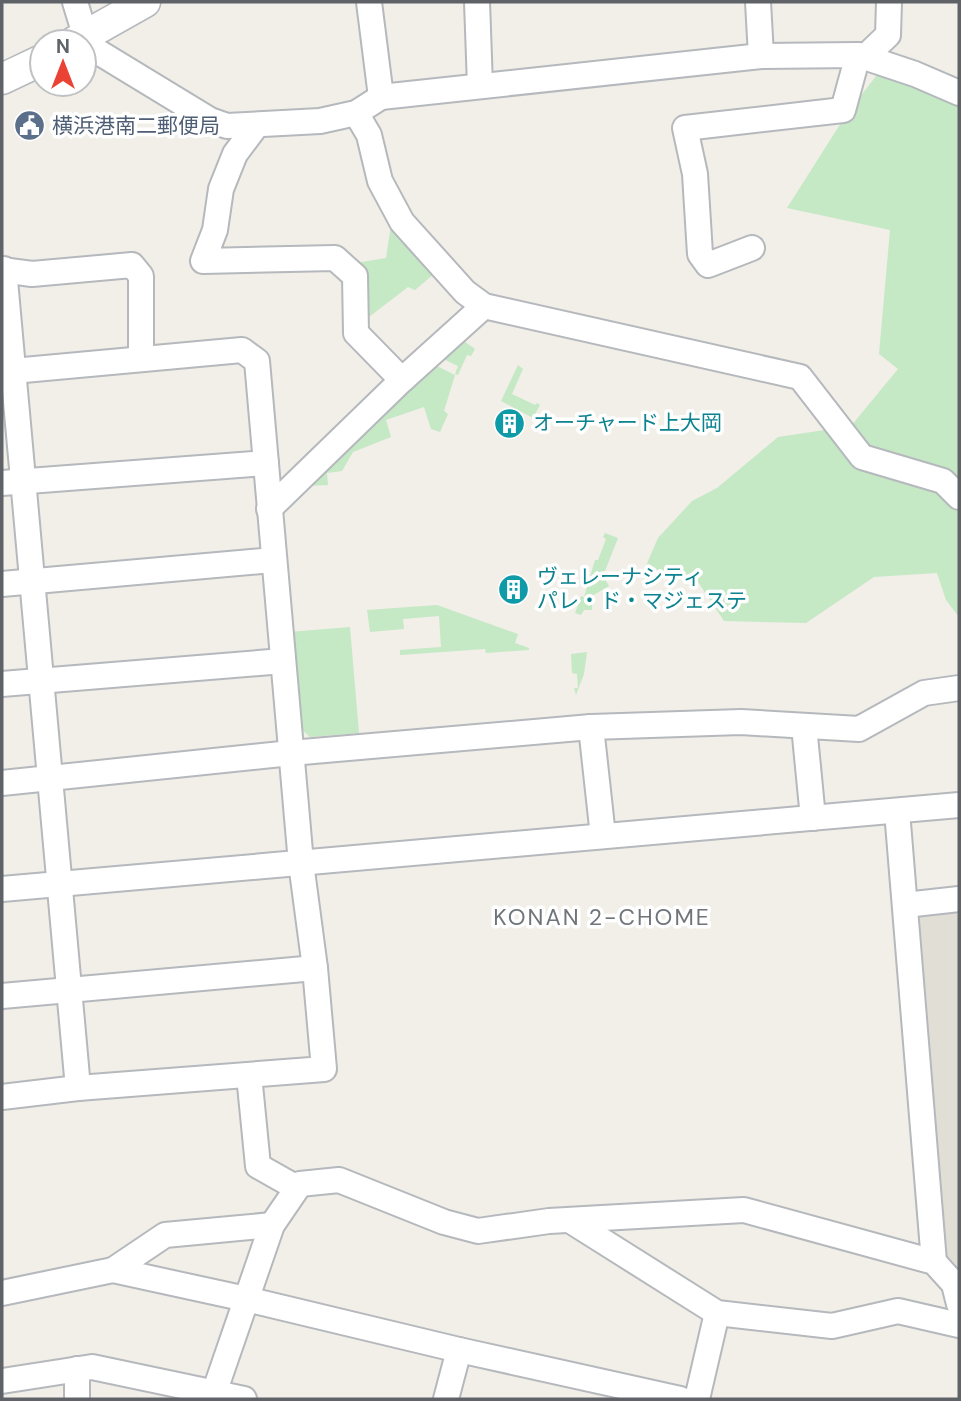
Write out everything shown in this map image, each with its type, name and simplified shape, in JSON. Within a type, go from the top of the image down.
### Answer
[{"type":"street","points":[[75,2],[79,28]]},
{"type":"street","points":[[98,29],[145,2]]},
{"type":"street","points":[[369,2],[381,97]]},
{"type":"street","points":[[477,2],[480,86]]},
{"type":"street","points":[[758,2],[761,56]]},
{"type":"street","points":[[752,248],[708,265],[700,254],[695,174],[685,128],[843,110],[861,56],[887,35],[889,2]]},
{"type":"street","points":[[98,52],[210,120],[228,126],[320,121],[356,113],[381,97],[761,56],[861,56],[915,74],[959,93]]},
{"type":"street","points":[[2,79],[28,67]]},
{"type":"street","points":[[356,113],[369,135],[380,181],[402,222],[465,292],[484,306],[800,377],[862,457],[943,481],[959,497]]},
{"type":"street","points":[[256,126],[235,154],[221,188],[215,230],[204,261],[335,258],[355,276],[356,333],[402,380]]},
{"type":"street","points":[[78,1088],[32,581],[12,482],[3,269],[33,274],[132,265],[141,276],[141,359]]},
{"type":"street","points":[[269,509],[402,380],[484,306]]},
{"type":"street","points":[[2,1097],[78,1088],[324,1069],[315,968],[301,863],[257,361],[242,350],[7,372]]},
{"type":"street","points":[[12,482],[266,463]]},
{"type":"street","points":[[2,583],[273,560]]},
{"type":"street","points":[[2,684],[283,661]]},
{"type":"street","points":[[2,783],[291,753],[591,727],[741,722],[859,729],[924,693],[959,688]]},
{"type":"street","points":[[804,726],[813,818]]},
{"type":"street","points":[[591,727],[603,836]]},
{"type":"street","points":[[2,889],[959,805]]},
{"type":"street","points":[[897,811],[934,1262]]},
{"type":"street","points":[[905,905],[959,900]]},
{"type":"street","points":[[2,996],[315,968]]},
{"type":"street","points":[[249,1075],[258,1166],[297,1188]]},
{"type":"street","points":[[212,1396],[272,1225],[300,1184],[339,1180],[444,1222],[478,1231],[549,1221],[744,1210],[934,1262],[954,1284],[959,1304]]},
{"type":"street","points":[[571,1221],[717,1313],[832,1326],[898,1311],[959,1325]]},
{"type":"street","points":[[2,1293],[113,1270],[165,1235],[272,1225]]},
{"type":"street","points":[[113,1270],[246,1298],[459,1350],[680,1399]]},
{"type":"street","points":[[697,1399],[717,1313]]},
{"type":"street","points":[[446,1399],[459,1350]]},
{"type":"street","points":[[2,1381],[92,1367],[212,1396],[244,1399]]},
{"type":"street","points":[[77,1399],[78,1369]]},
{"type":"shaded area","points":[[959,905],[959,1282],[945,1257],[911,908]]},
{"type":"green space","points":[[883,67],[959,99],[959,617],[946,600],[937,573],[874,577],[806,623],[724,621],[694,576],[645,568],[658,538],[692,501],[717,488],[778,437],[851,426],[898,369],[879,354],[890,230],[787,208],[846,115]]},
{"type":"green space","points":[[391,225],[435,273],[415,290],[408,287],[365,320],[356,263],[386,258]]},
{"type":"green space","points":[[461,339],[475,349],[471,356],[467,355],[458,375],[455,374],[458,366],[441,358]]},
{"type":"green space","points":[[433,364],[455,375],[444,411],[448,414],[440,432],[431,429],[424,407],[386,420],[391,437],[353,452],[342,471],[327,473],[328,485],[305,486]]},
{"type":"green space","points":[[518,365],[523,369],[512,394],[540,405],[533,418],[501,401]]},
{"type":"green space","points":[[605,533],[618,538],[603,576],[609,586],[592,596],[592,610],[584,610],[581,615],[575,613],[581,596],[584,597],[595,560],[598,560],[606,539],[603,537]]},
{"type":"green space","points":[[437,605],[518,634],[515,643],[529,650],[486,653],[485,649],[400,655],[400,650],[441,647],[439,616],[403,619],[404,629],[370,632],[367,610]]},
{"type":"green space","points":[[350,627],[359,733],[310,737],[299,727],[289,632]]},
{"type":"green space","points":[[587,652],[584,674],[576,695],[574,688],[578,688],[577,674],[572,673],[571,654]]},
{"type":"place","name":"横浜港南二郵便局","points":[[29,126]]},
{"type":"place","name":"オーチャード上大岡","points":[[510,423]]},
{"type":"place","name":"ヴェレーナシティ パレ・ド・マジェステ","points":[[514,589]]},
{"type":"district","name":"KONAN 2-CHOME","points":[[602,917]]}]
